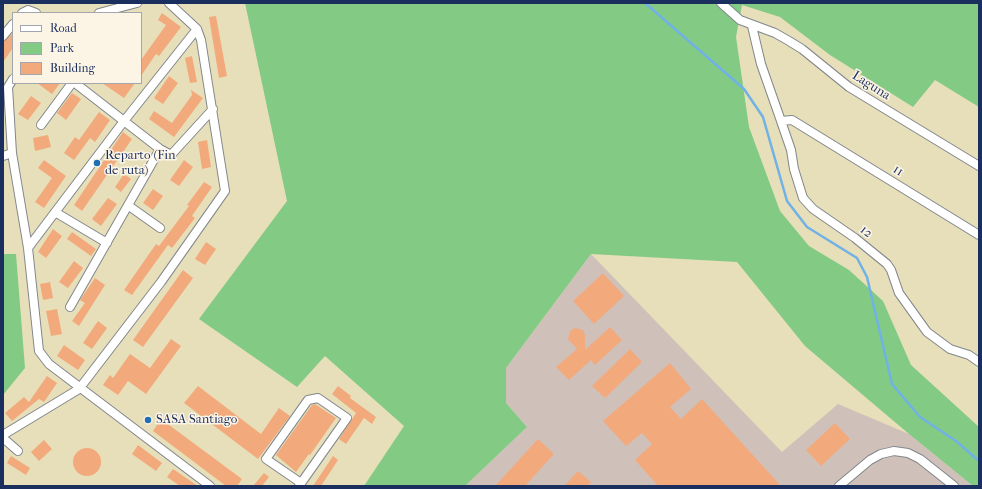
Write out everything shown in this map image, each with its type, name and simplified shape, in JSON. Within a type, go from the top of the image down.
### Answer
[{"type":"street","points":[[103,12],[137,3]]},
{"type":"street","points":[[3,435],[79,389],[161,282],[223,195],[225,186],[198,29],[169,3]]},
{"type":"street","name":"Laguna","points":[[721,3],[740,20],[752,26],[776,34],[802,49],[849,87],[979,166]]},
{"type":"street","points":[[24,12],[28,10],[33,12]]},
{"type":"street","points":[[3,36],[12,25]]},
{"type":"street","name":"12","points":[[752,26],[761,64],[791,150],[794,169],[803,198],[813,209],[855,238],[887,264],[891,270],[899,293],[927,332],[944,345],[970,355],[979,362]]},
{"type":"street","points":[[28,248],[124,121],[198,29]]},
{"type":"street","points":[[5,84],[12,153],[28,248],[39,351],[49,364],[79,389],[210,486]]},
{"type":"street","points":[[41,125],[71,84]]},
{"type":"street","points":[[76,84],[160,149],[171,155],[213,110]]},
{"type":"street","name":"11","points":[[781,121],[792,120],[805,127],[979,235]]},
{"type":"street","points":[[70,307],[160,149]]},
{"type":"street","points":[[3,156],[12,153]]},
{"type":"street","points":[[128,206],[160,228]]},
{"type":"street","points":[[55,212],[107,243]]},
{"type":"street","points":[[318,398],[347,418],[300,485],[266,459],[308,400],[318,398]]},
{"type":"street","points":[[3,438],[18,451]]},
{"type":"street","points":[[839,486],[870,460],[881,454],[894,451],[908,453],[920,459],[954,486]]},
{"type":"shaded area","points":[[591,254],[782,452],[838,404],[909,434],[973,486],[465,486],[527,427],[506,403],[506,368]]},
{"type":"green space","points":[[245,3],[979,3],[979,107],[935,80],[913,107],[830,55],[780,17],[742,5],[736,37],[749,127],[780,211],[809,246],[849,270],[883,301],[911,365],[979,427],[979,486],[973,486],[805,346],[737,262],[591,254],[506,368],[506,403],[527,427],[465,486],[364,486],[404,426],[325,356],[297,387],[199,319],[287,201]]},
{"type":"green space","points":[[3,254],[16,254],[25,368],[3,395]]},
{"type":"building","points":[[162,13],[181,27],[159,56],[156,54],[142,75],[142,59],[166,25],[158,20]]},
{"type":"building","points":[[216,16],[227,76],[219,78],[209,17]]},
{"type":"building","points":[[12,34],[12,49],[3,62],[3,42]]},
{"type":"building","points":[[192,56],[197,82],[190,83],[185,58]]},
{"type":"building","points":[[169,76],[178,83],[163,104],[154,98]]},
{"type":"building","points":[[38,84],[59,84],[52,94]]},
{"type":"building","points":[[103,84],[134,84],[124,98]]},
{"type":"building","points":[[191,90],[203,98],[174,137],[149,119],[154,111],[172,123],[192,95]]},
{"type":"building","points":[[72,93],[81,99],[66,120],[57,113]]},
{"type":"building","points":[[31,96],[41,103],[28,120],[18,114]]},
{"type":"building","points":[[99,112],[110,120],[95,142],[90,138],[74,160],[64,153],[75,137],[79,140]]},
{"type":"building","points":[[123,132],[132,139],[82,211],[74,205]]},
{"type":"building","points":[[48,135],[51,147],[35,151],[33,138]]},
{"type":"building","points":[[207,140],[211,167],[202,169],[198,142]]},
{"type":"building","points":[[44,160],[66,176],[44,208],[35,202],[52,178],[38,168]]},
{"type":"building","points":[[184,160],[193,167],[179,186],[170,180]]},
{"type":"building","points":[[124,174],[131,179],[121,192],[115,187]]},
{"type":"building","points":[[204,182],[212,187],[192,216],[195,218],[172,248],[168,245],[132,295],[124,290],[156,244],[159,246],[189,206],[187,205]]},
{"type":"building","points":[[153,189],[163,196],[153,210],[143,203]]},
{"type":"building","points":[[108,198],[117,204],[101,226],[92,219]]},
{"type":"building","points":[[53,229],[62,236],[46,258],[38,252]]},
{"type":"building","points":[[72,232],[96,249],[91,256],[67,239]]},
{"type":"building","points":[[206,242],[216,249],[205,265],[195,259]]},
{"type":"building","points":[[74,261],[83,268],[68,288],[59,282]]},
{"type":"building","points":[[183,270],[193,278],[143,347],[133,340]]},
{"type":"building","points":[[603,273],[624,296],[594,324],[573,301]]},
{"type":"building","points":[[95,278],[105,285],[79,326],[72,321],[85,303],[80,300]]},
{"type":"building","points":[[50,282],[53,298],[43,300],[40,284]]},
{"type":"building","points":[[57,309],[62,334],[51,336],[46,311]]},
{"type":"building","points":[[98,321],[107,328],[92,349],[83,343]]},
{"type":"building","points":[[610,327],[622,340],[595,365],[591,360],[569,380],[556,367],[577,349],[568,339],[570,331],[575,328],[583,330],[585,335],[585,350]]},
{"type":"building","points":[[171,339],[181,346],[146,394],[128,381],[118,395],[103,385],[110,375],[113,378],[130,354],[150,368]]},
{"type":"building","points":[[64,345],[85,360],[78,370],[57,356]]},
{"type":"building","points":[[630,349],[642,362],[605,398],[592,386]]},
{"type":"building","points":[[670,363],[691,389],[670,407],[681,419],[702,399],[781,486],[658,486],[635,460],[652,444],[642,433],[626,446],[603,421]]},
{"type":"building","points":[[47,376],[57,383],[44,402],[39,399],[12,421],[5,413],[24,397],[29,402]]},
{"type":"building","points":[[198,386],[261,434],[279,408],[290,416],[258,459],[184,403]]},
{"type":"building","points":[[338,386],[351,396],[350,398],[376,417],[372,424],[364,418],[346,444],[339,439],[356,413],[332,394]]},
{"type":"building","points":[[315,404],[336,418],[296,472],[276,455],[312,405]]},
{"type":"building","points":[[161,419],[242,479],[237,486],[226,486],[153,431]]},
{"type":"building","points":[[835,423],[850,439],[821,466],[806,450]]},
{"type":"building","points":[[538,439],[554,454],[525,486],[495,486]]},
{"type":"building","points":[[44,440],[52,449],[39,461],[31,452]]},
{"type":"building","points":[[138,445],[162,463],[156,471],[132,454]]},
{"type":"building","points":[[87,448],[93,449],[97,452],[100,456],[100,468],[97,472],[93,475],[87,476],[81,475],[77,472],[74,468],[73,462],[74,456],[77,452],[81,449]]},
{"type":"building","points":[[11,456],[30,468],[26,475],[7,463]]},
{"type":"building","points":[[333,456],[338,460],[321,486],[313,486]]},
{"type":"building","points":[[173,469],[198,486],[180,486],[167,477]]},
{"type":"building","points":[[578,471],[591,482],[588,486],[564,486]]},
{"type":"building","points":[[264,473],[269,477],[262,486],[253,486]]},
{"type":"waterway","points":[[645,3],[744,89],[763,117],[787,201],[807,227],[857,258],[867,277],[892,384],[920,417],[956,441],[979,461]]},
{"type":"place","name":"Reparto (Fin de ruta)","points":[[97,163]]},
{"type":"place","name":"SASA Santiago","points":[[148,420]]}]
